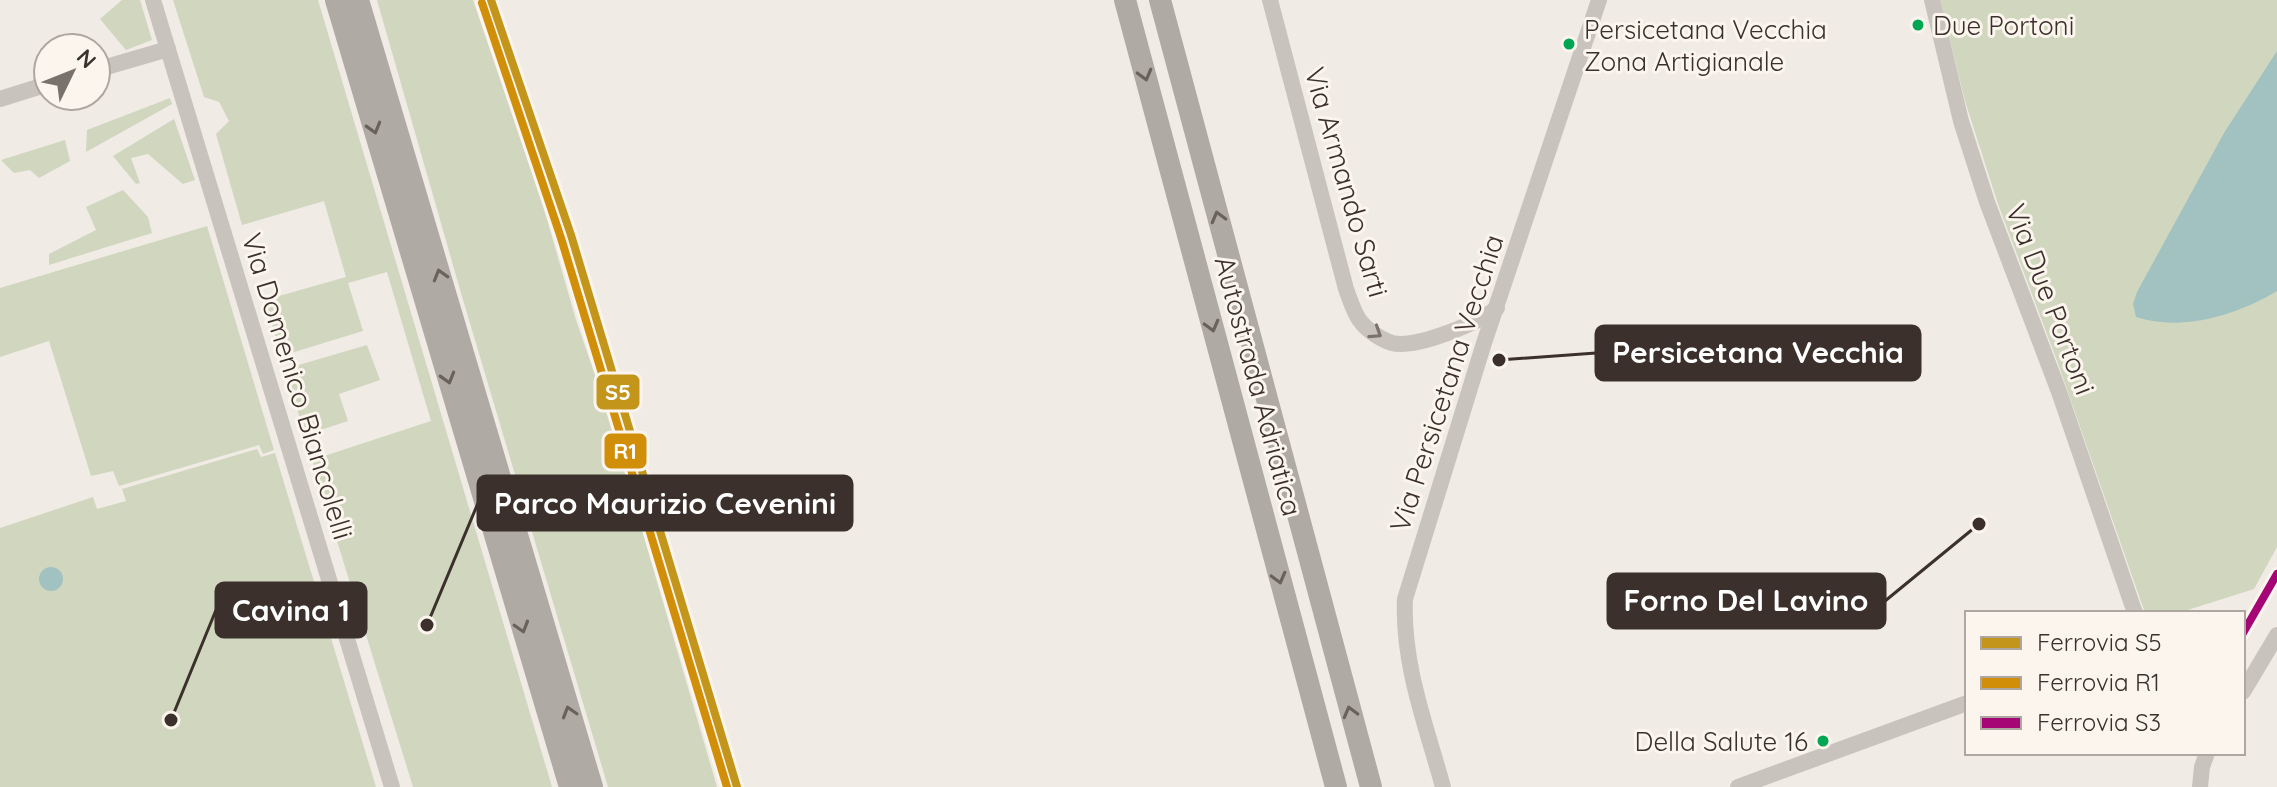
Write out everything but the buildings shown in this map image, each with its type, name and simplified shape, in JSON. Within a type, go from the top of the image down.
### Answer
[{"type":"highway","points":[[334,0],[570,787]]},
{"type":"highway","points":[[358,0],[592,787]]},
{"type":"highway","points":[[365,0],[387,95]]},
{"type":"highway","name":"Autostrada Adriatica","points":[[1125,0],[1336,787]]},
{"type":"highway","name":"Autostrada Adriatica","points":[[1160,0],[1371,787]]},
{"type":"street","name":"Via Domenico Biancolelli","points":[[153,0],[392,787]]},
{"type":"street","name":"Via Armando Sarti","points":[[1270,0],[1346,289],[1360,322],[1374,334],[1394,344],[1458,329],[1486,317],[1497,308]]},
{"type":"street","name":"Via Persicetana Vecchia","points":[[1443,787],[1408,664],[1405,599],[1484,343],[1599,0]]},
{"type":"street","name":"Via Due Portoni","points":[[1932,0],[1961,121],[1987,202],[2059,392],[2134,611]]},
{"type":"street","points":[[112,65],[168,49]]},
{"type":"street","points":[[0,99],[32,89]]},
{"type":"street","points":[[1458,329],[1484,343]]},
{"type":"street","points":[[2245,689],[2277,635]]},
{"type":"street","points":[[1738,787],[1965,704]]},
{"type":"street","points":[[2200,787],[2207,755]]},
{"type":"green space","points":[[122,0],[140,0],[152,40],[126,50],[100,19]]},
{"type":"green space","points":[[173,0],[318,0],[552,787],[413,787],[312,460],[431,421],[387,272],[348,283],[363,331],[281,356],[265,300],[346,277],[324,201],[242,225],[216,134],[229,121],[219,102],[204,97]]},
{"type":"green space","points":[[377,0],[473,0],[542,202],[576,320],[606,407],[717,787],[608,787]]},
{"type":"green space","points":[[1940,0],[2277,0],[2277,547],[2254,589],[2184,611],[2144,611],[2056,358],[1998,204],[1965,101]]},
{"type":"green space","points":[[170,98],[172,104],[86,152],[87,130]]},
{"type":"green space","points":[[174,119],[195,180],[183,184],[148,154],[131,158],[140,183],[136,184],[113,156]]},
{"type":"green space","points":[[65,140],[70,161],[39,178],[30,170],[14,173],[1,160]]},
{"type":"green space","points":[[123,190],[148,217],[152,233],[49,265],[49,254],[96,230],[86,207]]},
{"type":"green space","points":[[207,226],[274,450],[263,454],[259,445],[119,486],[113,471],[91,476],[49,341],[0,357],[0,288]]},
{"type":"green space","points":[[367,345],[380,380],[339,394],[348,421],[305,435],[285,369]]},
{"type":"green space","points":[[257,449],[261,457],[275,453],[376,787],[0,787],[0,528],[93,497],[97,509],[126,501],[122,489]]},
{"type":"water","points":[[2277,51],[2277,291],[2245,307],[2209,319],[2172,323],[2136,317],[2133,304],[2137,292],[2224,133]]},
{"type":"water","points":[[51,567],[60,570],[63,579],[60,588],[51,591],[42,588],[39,579],[42,570]]},
{"type":"rail line","name":"S5","points":[[491,0],[571,235],[737,787]]},
{"type":"rail line","name":"R1","points":[[482,3],[561,238],[727,787]]},
{"type":"rail line","name":"S3","points":[[2245,630],[2277,574]]},
{"type":"place","name":"Due Portoni","points":[[1918,25]]},
{"type":"place","name":"Persicetana Vecchia Zona Artigianale","points":[[1569,44]]},
{"type":"place","name":"Persicetana Vecchia","points":[[1499,360]]},
{"type":"place","name":"Forno Del Lavino","points":[[1979,524]]},
{"type":"place","name":"Parco Maurizio Cevenini","points":[[427,625]]},
{"type":"place","name":"Cavina 1","points":[[171,720]]},
{"type":"place","name":"Della Salute 16","points":[[1823,741]]}]
